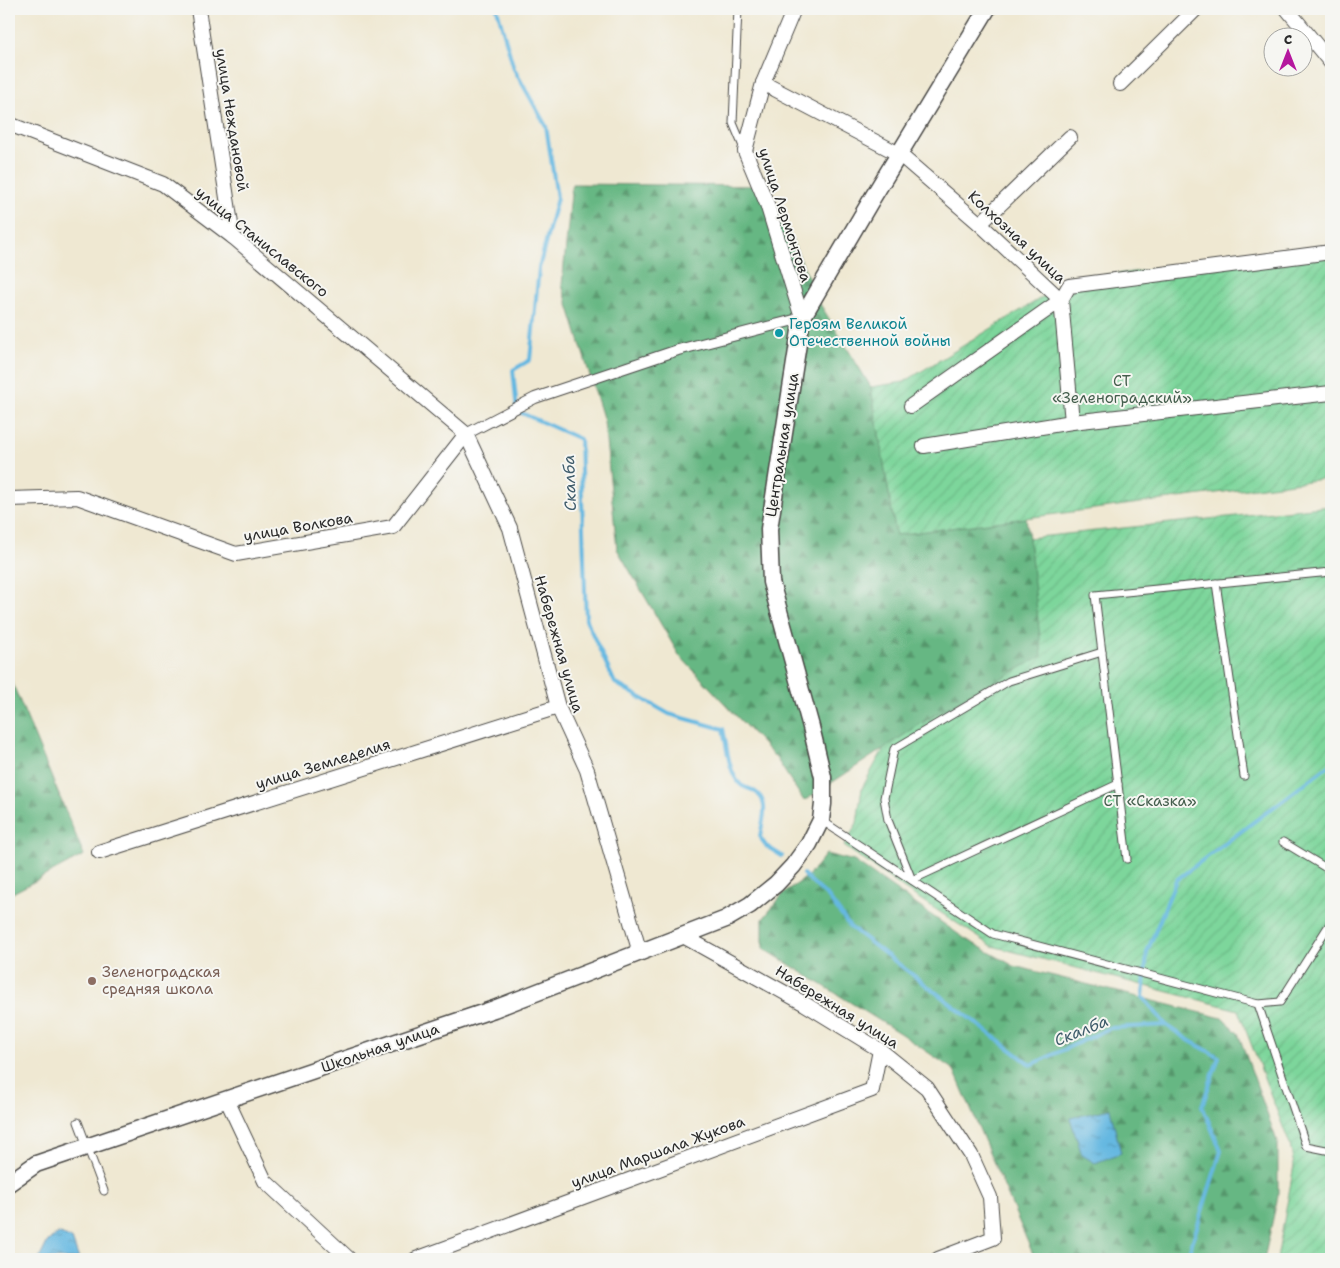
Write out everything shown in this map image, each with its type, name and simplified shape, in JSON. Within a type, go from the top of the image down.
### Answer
[{"type":"street","name":"улица Неждановой","points":[[198,9],[233,237]]},
{"type":"street","name":"улица Лермонтова","points":[[794,9],[763,83],[744,151],[768,204],[802,318]]},
{"type":"street","name":"Центральная улица","points":[[821,820],[823,777],[771,582],[769,538],[802,318],[987,9]]},
{"type":"street","points":[[1120,84],[1196,9]]},
{"type":"street","points":[[1287,9],[1331,63]]},
{"type":"street","name":"Колхозная улица","points":[[763,83],[899,154],[980,224],[1061,300],[1069,286],[1331,252]]},
{"type":"street","name":"улица Станиславского","points":[[9,124],[163,184],[233,237],[466,434]]},
{"type":"street","points":[[980,224],[1070,137]]},
{"type":"street","points":[[911,406],[1061,300]]},
{"type":"street","points":[[1061,300],[1072,422]]},
{"type":"street","points":[[466,434],[535,398],[678,350],[802,318]]},
{"type":"street","points":[[924,446],[1072,422],[1331,394]]},
{"type":"street","name":"улица Волкова","points":[[9,498],[77,497],[236,554],[393,527],[466,434]]},
{"type":"street","name":"Набережная улица","points":[[466,434],[510,528],[558,707],[586,770],[640,953]]},
{"type":"street","name":"улица Земледелия","points":[[99,852],[558,707]]},
{"type":"street","name":"Школьная улица","points":[[9,1183],[36,1164],[494,1009],[726,919],[750,905],[776,884],[793,866],[809,844],[821,820]]},
{"type":"street","name":"Набережная улица","points":[[684,936],[805,1004],[880,1050],[927,1088],[971,1155],[990,1197],[993,1238],[938,1259]]},
{"type":"street","name":"улица Маршала Жукова","points":[[416,1259],[872,1090],[880,1050]]},
{"type":"street","points":[[227,1100],[265,1181],[349,1259]]},
{"type":"lane","points":[[738,9],[733,123],[744,151]]},
{"type":"lane","points":[[1128,858],[1095,595],[1331,572]]},
{"type":"lane","points":[[1216,583],[1244,776]]},
{"type":"lane","points":[[912,880],[888,820],[884,798],[894,749],[1009,681],[1102,652]]},
{"type":"lane","points":[[912,880],[1118,784]]},
{"type":"lane","points":[[821,820],[993,934],[1258,1004],[1280,1002],[1331,922]]},
{"type":"lane","points":[[1283,842],[1331,871]]},
{"type":"lane","points":[[1258,1004],[1306,1146],[1331,1152]]},
{"type":"lane","points":[[78,1122],[104,1191]]},
{"type":"green space","points":[[572,184],[768,186],[820,304],[871,387],[896,535],[1026,518],[1043,656],[936,714],[804,801],[776,758],[679,655],[617,549],[604,421],[562,285]]},
{"type":"green space","name":"СТ «Зеленоградский»","points":[[1331,249],[1331,478],[896,535],[871,387],[904,382],[1072,279]]},
{"type":"green space","name":"СТ «Сказка»","points":[[1331,506],[1331,1259],[1277,1259],[1294,1165],[1290,1145],[1238,1010],[992,946],[903,888],[844,846],[857,823],[862,788],[884,748],[936,714],[1042,656],[1029,538]]},
{"type":"green space","points":[[9,675],[84,855],[9,895]]},
{"type":"green space","points":[[826,854],[854,861],[964,938],[1014,966],[1222,1018],[1238,1033],[1278,1144],[1278,1196],[1264,1259],[1035,1259],[954,1070],[901,1034],[763,948],[763,919],[783,894],[808,876]]},
{"type":"water","points":[[1110,1109],[1121,1153],[1095,1163],[1082,1155],[1070,1118]]},
{"type":"water","points":[[59,1233],[72,1239],[79,1259],[39,1259],[48,1241]]},
{"type":"waterway","name":"Скалба","points":[[497,9],[514,69],[546,126],[557,198],[539,268],[530,360],[513,370],[517,411],[580,439],[586,620],[615,683],[669,714],[723,729],[730,766],[736,779],[741,785],[759,795],[764,805],[760,837],[766,846],[782,856]]},
{"type":"waterway","points":[[1166,1025],[1143,997],[1147,952],[1176,880],[1331,764]]},
{"type":"waterway","name":"Скалба","points":[[803,874],[829,898],[850,927],[1031,1065],[1110,1028],[1166,1025],[1219,1057],[1202,1106],[1221,1151],[1187,1259]]},
{"type":"place","name":"Героям Великой Отечественной войны","points":[[779,333]]},
{"type":"place","name":"Зеленоградская средняя школа","points":[[92,981]]}]
